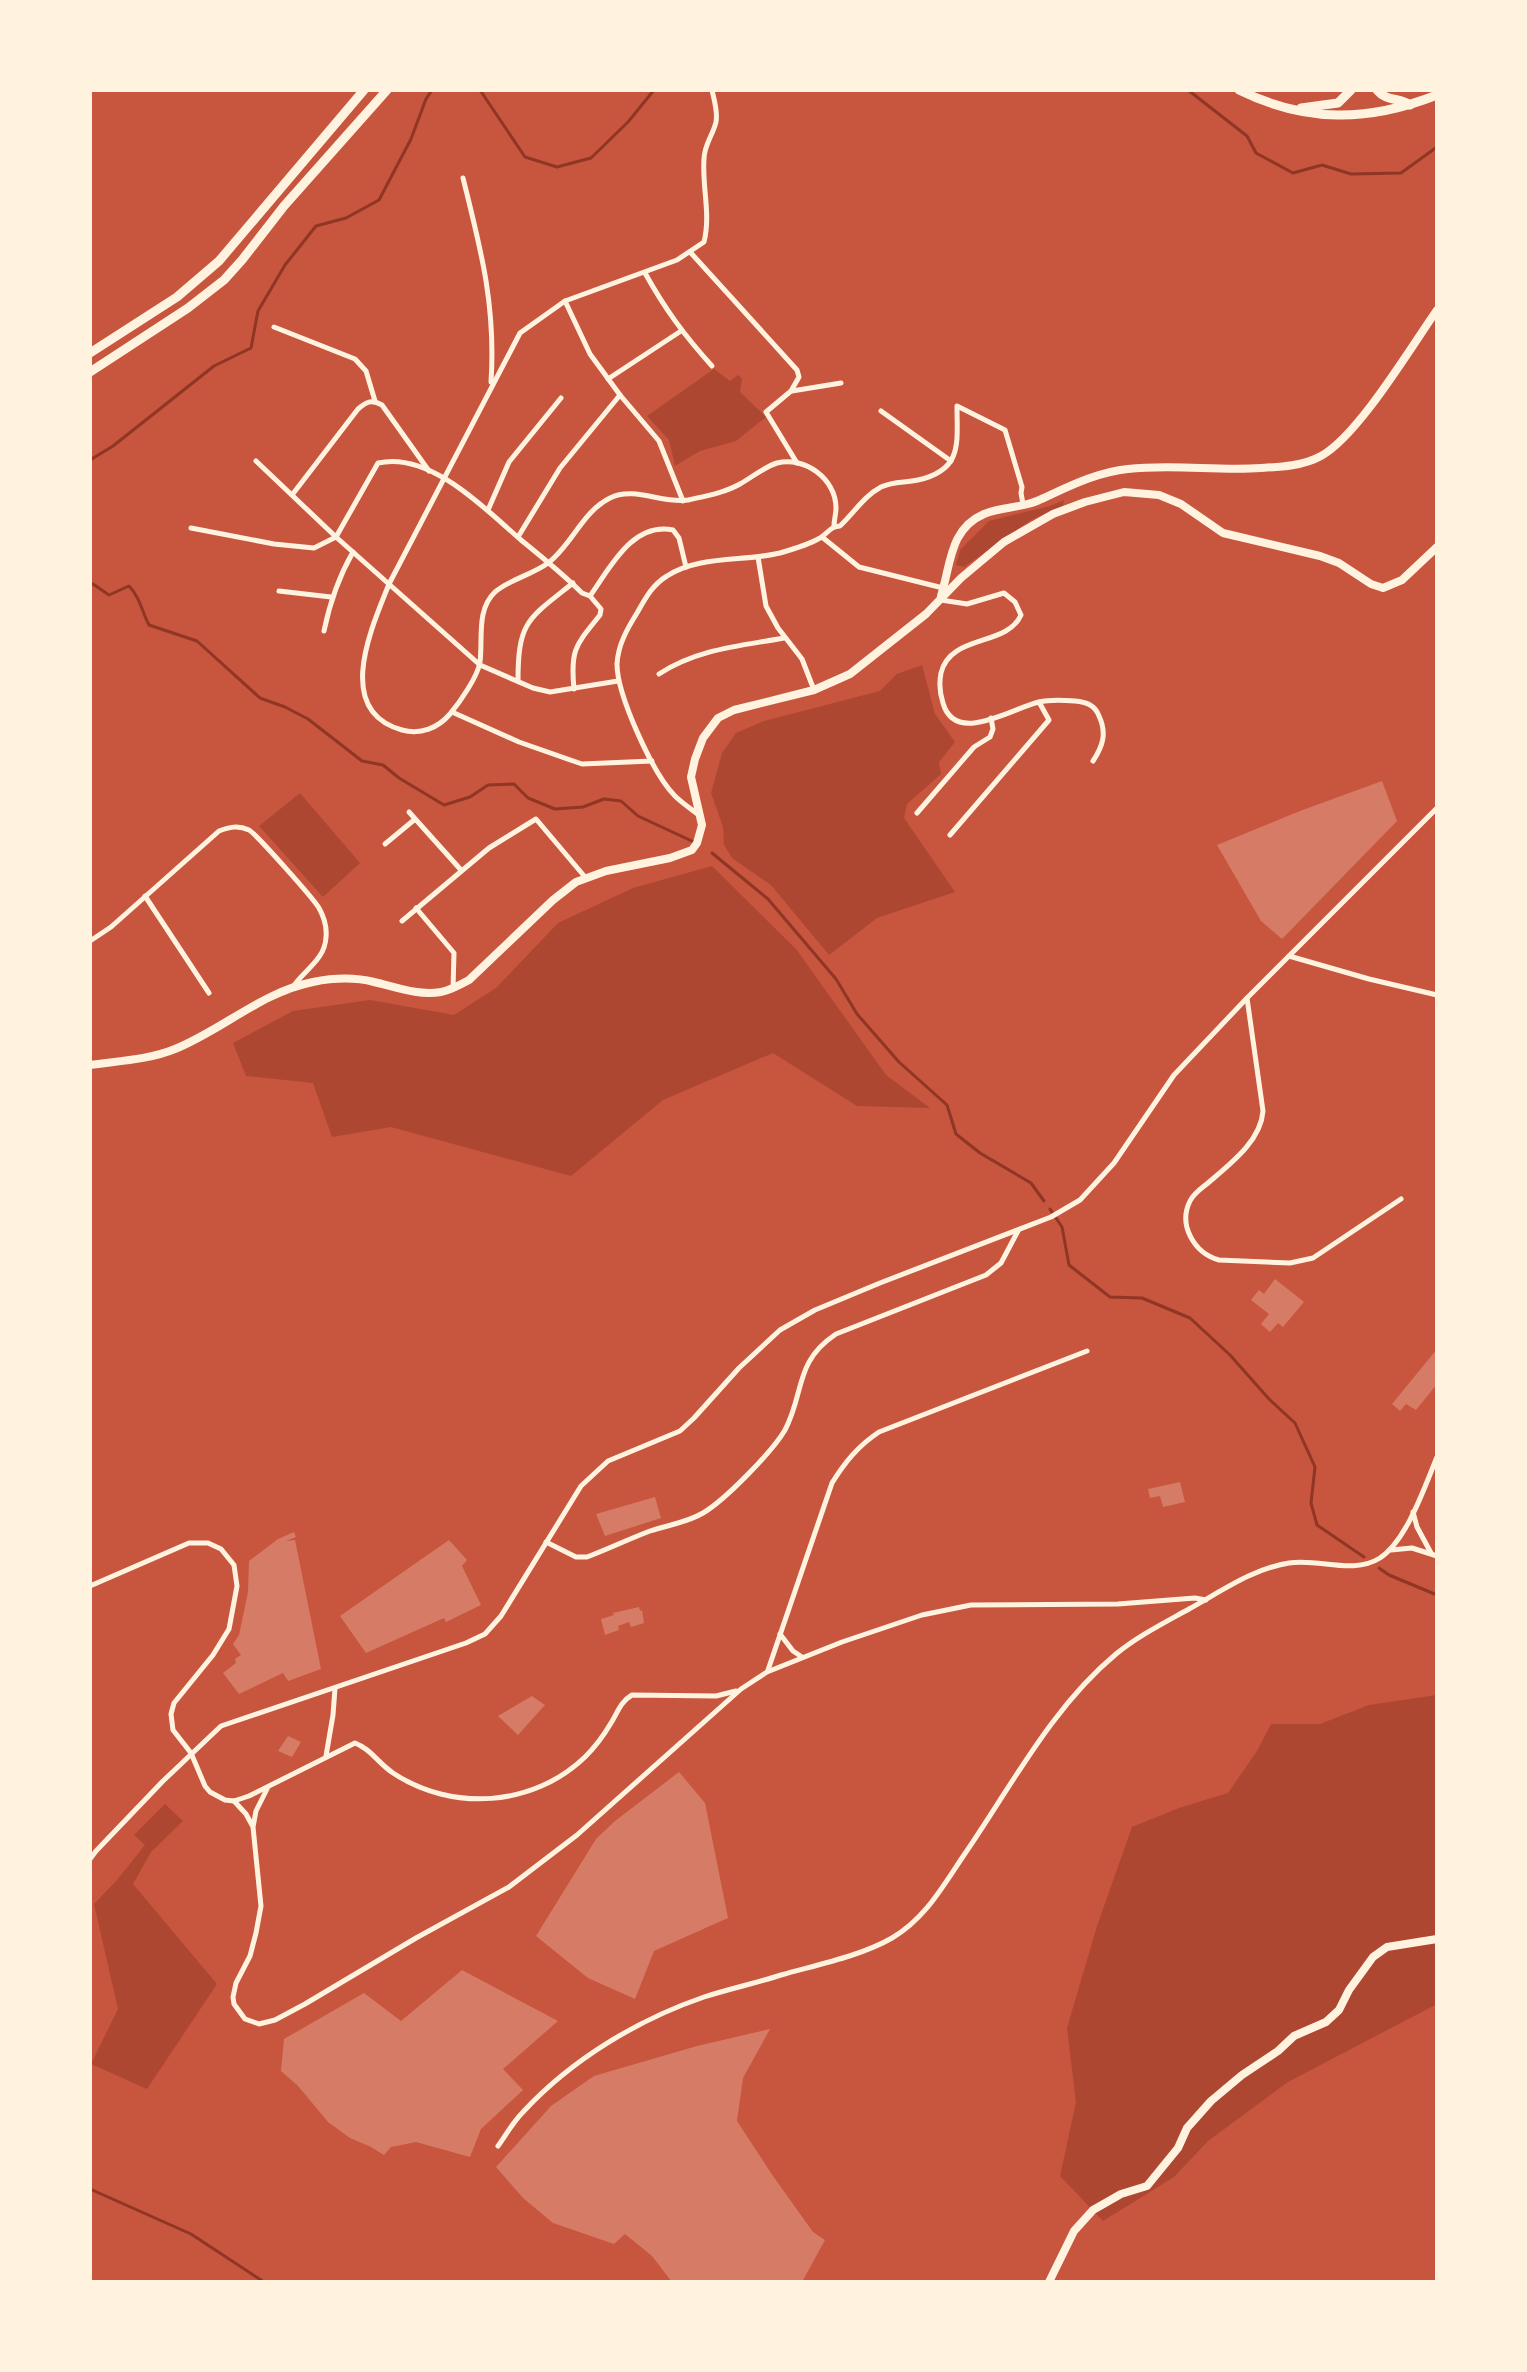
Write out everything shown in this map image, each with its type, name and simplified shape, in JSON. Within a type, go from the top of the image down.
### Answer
[{"type":"highway","points":[[90,353],[177,297],[219,261],[364,90]]},
{"type":"highway","points":[[90,372],[188,308],[224,280],[284,206],[387,90]]},
{"type":"highway","points":[[1239,90],[1290,109],[1316,114],[1361,115],[1410,105],[1437,95]]},
{"type":"highway","points":[[1290,109],[1338,103],[1351,90]]},
{"type":"highway","points":[[1377,90],[1384,97],[1402,99],[1410,105]]},
{"type":"main road","points":[[940,600],[952,548],[964,527],[983,514],[1024,505],[1096,476],[1127,469],[1281,467],[1320,456],[1348,432],[1367,409],[1437,310]]},
{"type":"main road","points":[[90,1065],[144,1058],[173,1050],[293,987],[337,978],[373,981],[427,993],[453,989],[469,980],[553,900],[585,877],[692,850],[702,832],[691,777],[701,744],[713,723],[734,710],[814,690],[858,669],[926,614],[961,578],[1004,542],[1036,523],[1085,502],[1124,492],[1150,493],[1168,498],[1223,533],[1320,556],[1383,588],[1402,580],[1437,547]]},
{"type":"main road","points":[[1049,2282],[1074,2231],[1093,2210],[1121,2194],[1147,2186],[1178,2148],[1187,2128],[1211,2101],[1294,2036],[1326,2022],[1339,2010],[1373,1957],[1387,1947],[1437,1939]]},
{"type":"street","points":[[701,816],[675,796],[652,761],[618,681],[617,661],[621,641],[651,589],[667,576],[686,567],[714,561],[758,557],[798,548],[822,537],[834,526],[836,507],[833,491],[827,481],[809,467],[797,463],[777,463],[722,492],[683,501],[622,494],[610,498],[599,506],[548,563],[505,585],[489,600],[481,623],[480,665],[468,689],[439,726],[408,732],[379,720],[368,705],[362,670],[373,621],[389,584],[520,333],[565,301],[645,273],[691,253],[704,242],[708,227],[703,158],[715,123],[712,90]]},
{"type":"street","points":[[463,178],[490,297],[494,344],[491,384]]},
{"type":"street","points":[[691,253],[797,370],[799,377],[791,391],[766,412],[797,463]]},
{"type":"street","points":[[645,273],[664,308],[712,366]]},
{"type":"street","points":[[565,301],[581,339],[620,395],[659,441],[683,501]]},
{"type":"street","points":[[274,327],[355,359],[366,371],[375,401]]},
{"type":"street","points":[[608,379],[681,331]]},
{"type":"street","points":[[791,391],[841,383]]},
{"type":"street","points":[[518,537],[560,468],[620,395]]},
{"type":"street","points":[[488,510],[509,462],[561,398]]},
{"type":"street","points":[[292,495],[358,409],[367,402],[375,401],[382,405],[430,472]]},
{"type":"street","points":[[834,526],[840,526],[861,502],[878,489],[894,482],[918,480],[936,473],[951,461],[958,449],[957,406],[1005,430],[1022,487],[1024,505]]},
{"type":"street","points":[[881,411],[951,461]]},
{"type":"street","points":[[191,528],[274,544],[314,548],[336,537],[378,463],[392,460],[407,462],[443,477],[488,510],[582,593],[590,596],[601,609],[600,615],[576,645],[572,668],[574,689]]},
{"type":"street","points":[[256,461],[480,665],[550,692],[618,681]]},
{"type":"street","points":[[590,596],[628,543],[649,531],[673,530],[679,538],[686,567]]},
{"type":"street","points":[[822,537],[859,567],[943,588]]},
{"type":"street","points":[[324,631],[331,597],[353,552]]},
{"type":"street","points":[[758,557],[763,599],[784,638],[802,659],[814,690]]},
{"type":"street","points":[[518,681],[521,635],[530,619],[573,583]]},
{"type":"street","points":[[279,591],[331,597]]},
{"type":"street","points":[[940,600],[967,604],[1004,593],[1019,607],[1021,615],[1018,622],[993,636],[958,650],[941,669],[943,705],[952,720],[968,724],[1039,702],[1084,701],[1096,709],[1105,734],[1102,748],[1093,761]]},
{"type":"street","points":[[659,674],[697,654],[784,638]]},
{"type":"street","points":[[950,835],[1049,720],[1039,702]]},
{"type":"street","points":[[452,712],[519,742],[582,764],[652,761]]},
{"type":"street","points":[[917,813],[974,747],[990,737],[993,729],[991,718]]},
{"type":"street","points":[[90,1859],[191,1753],[213,1732],[233,1720],[335,1688],[485,1634],[501,1616],[581,1486],[608,1461],[680,1431],[780,1330],[828,1305],[1051,1217],[1080,1200],[1114,1163],[1174,1075],[1437,808]]},
{"type":"street","points":[[409,812],[461,870]]},
{"type":"street","points":[[402,921],[489,848],[536,819],[585,877]]},
{"type":"street","points":[[385,844],[414,820]]},
{"type":"street","points":[[90,941],[111,927],[219,831],[235,827],[253,833],[315,902],[326,923],[323,950],[293,987]]},
{"type":"street","points":[[145,896],[209,993]]},
{"type":"street","points":[[416,908],[454,953],[453,989]]},
{"type":"street","points":[[1289,956],[1437,995]]},
{"type":"street","points":[[1247,998],[1263,1122],[1258,1134],[1190,1200],[1186,1222],[1194,1243],[1208,1257],[1219,1260],[1290,1263],[1313,1258],[1401,1199]]},
{"type":"street","points":[[546,1542],[576,1557],[587,1557],[685,1521],[714,1506],[776,1443],[790,1418],[806,1365],[825,1342],[836,1334],[986,1275],[1001,1263],[1018,1230]]},
{"type":"street","points":[[767,1672],[832,1483],[863,1443],[879,1432],[1087,1351]]},
{"type":"street","points":[[498,2146],[521,2114],[544,2091],[584,2059],[643,2023],[705,1997],[847,1956],[890,1939],[908,1927],[921,1916],[940,1890],[1042,1736],[1115,1655],[1140,1637],[1252,1572],[1294,1562],[1368,1564],[1389,1550],[1413,1512],[1437,1457]]},
{"type":"street","points":[[1413,1512],[1417,1527],[1434,1555]]},
{"type":"street","points":[[90,1586],[189,1543],[208,1543],[221,1549],[234,1565],[237,1586],[229,1629],[213,1655],[174,1703],[171,1714],[173,1730],[191,1753],[205,1786],[225,1800],[234,1801],[267,1789],[355,1743],[367,1748],[392,1772],[444,1795],[464,1799],[512,1796],[537,1788],[571,1769],[601,1738],[623,1700],[632,1695],[716,1696],[741,1689]]},
{"type":"street","points":[[1389,1550],[1412,1548],[1434,1555]]},
{"type":"street","points":[[267,1789],[256,1811],[253,1827],[261,1906],[250,1956],[236,1983],[233,1997],[234,2004],[245,2019],[259,2024],[275,2020],[509,1887],[577,1835],[741,1689],[767,1672],[922,1615],[971,1605],[1206,1600]]},
{"type":"street","points":[[780,1634],[803,1658]]},
{"type":"street","points":[[326,1756],[335,1688]]},
{"type":"street","points":[[234,1801],[253,1827]]},
{"type":"shaded area","points":[[714,369],[730,381],[738,375],[742,379],[740,392],[766,417],[736,441],[700,451],[675,466],[669,440],[647,416]]},
{"type":"shaded area","points":[[1064,500],[1063,506],[1031,520],[964,567],[956,565],[960,550],[989,521]]},
{"type":"shaded area","points":[[922,665],[935,714],[955,742],[939,762],[941,774],[907,804],[904,818],[955,892],[877,918],[829,955],[771,885],[732,858],[724,845],[723,827],[711,793],[722,753],[736,733],[764,721],[880,691],[897,674]]},
{"type":"shaded area","points":[[300,793],[360,863],[323,897],[259,826]]},
{"type":"shaded area","points":[[712,866],[796,949],[886,1075],[930,1108],[857,1106],[773,1053],[663,1100],[571,1176],[391,1127],[332,1137],[313,1083],[246,1076],[233,1043],[293,1011],[370,1000],[454,1015],[496,988],[558,923],[633,888]]},
{"type":"shaded area","points":[[1437,1695],[1437,2004],[1288,2082],[1208,2141],[1174,2177],[1103,2221],[1060,2176],[1076,2102],[1067,2028],[1097,1926],[1132,1827],[1228,1793],[1271,1724],[1320,1724],[1369,1705]]},
{"type":"shaded area","points":[[165,1804],[183,1821],[151,1852],[133,1884],[217,1984],[147,2089],[91,2064],[118,2009],[94,1904],[145,1845],[134,1835]]},
{"type":"building","points":[[1382,781],[1397,821],[1282,939],[1261,921],[1217,845]]},
{"type":"building","points":[[1275,1279],[1304,1302],[1283,1327],[1278,1323],[1270,1332],[1261,1324],[1269,1314],[1251,1300],[1259,1290],[1264,1294]]},
{"type":"building","points":[[1437,1349],[1437,1384],[1416,1410],[1406,1404],[1400,1411],[1392,1404]]},
{"type":"building","points":[[1180,1482],[1185,1502],[1163,1507],[1160,1496],[1150,1498],[1148,1489]]},
{"type":"building","points":[[655,1497],[661,1518],[605,1536],[596,1514]]},
{"type":"building","points":[[294,1532],[296,1537],[286,1541],[295,1540],[321,1669],[288,1681],[283,1673],[239,1694],[223,1673],[241,1655],[233,1644],[239,1635],[248,1592],[249,1561],[278,1539]]},
{"type":"building","points":[[449,1540],[467,1560],[462,1566],[481,1605],[366,1653],[340,1616]]},
{"type":"building","points":[[639,1607],[644,1623],[631,1627],[629,1622],[605,1635],[601,1619]]},
{"type":"building","points":[[532,1696],[545,1705],[518,1735],[498,1716]]},
{"type":"building","points":[[288,1736],[301,1742],[292,1757],[278,1751]]},
{"type":"building","points":[[679,1772],[705,1803],[728,1918],[654,1951],[635,1999],[588,1978],[536,1936],[596,1839]]},
{"type":"building","points":[[462,1970],[558,2021],[503,2069],[523,2090],[481,2129],[470,2157],[416,2142],[391,2147],[384,2155],[350,2138],[328,2122],[281,2071],[284,2039],[364,1993],[401,2021]]},
{"type":"building","points":[[770,2029],[743,2078],[737,2121],[813,2232],[825,2240],[802,2282],[672,2282],[652,2256],[625,2234],[614,2244],[553,2223],[523,2198],[496,2167],[551,2106],[594,2076],[697,2046]]},
{"type":"waterway","points":[[90,460],[113,446],[214,366],[251,348],[258,311],[285,265],[316,226],[346,218],[379,200],[432,90]]},
{"type":"waterway","points":[[480,90],[525,157],[557,167],[591,158],[628,122],[654,90]]},
{"type":"waterway","points":[[1188,90],[1247,136],[1256,153],[1293,173],[1322,165],[1351,174],[1401,173],[1437,147]]},
{"type":"waterway","points":[[90,584],[109,595],[129,586],[149,625],[197,641],[260,698],[308,719],[362,761],[383,765],[444,805],[470,797],[488,785],[514,784],[528,798],[555,809],[583,807],[604,799],[621,801],[638,816],[694,842]]},
{"type":"waterway","points":[[712,853],[768,899],[836,979],[857,1014],[899,1062],[947,1105],[956,1134],[980,1153],[1031,1183],[1044,1201]]},
{"type":"waterway","points":[[1050,1209],[1062,1227],[1069,1265],[1110,1297],[1142,1298],[1190,1318],[1295,1423],[1315,1467],[1311,1503],[1317,1525],[1364,1557]]},
{"type":"waterway","points":[[1379,1568],[1437,1595]]},
{"type":"waterway","points":[[90,2189],[191,2234],[264,2282]]}]
